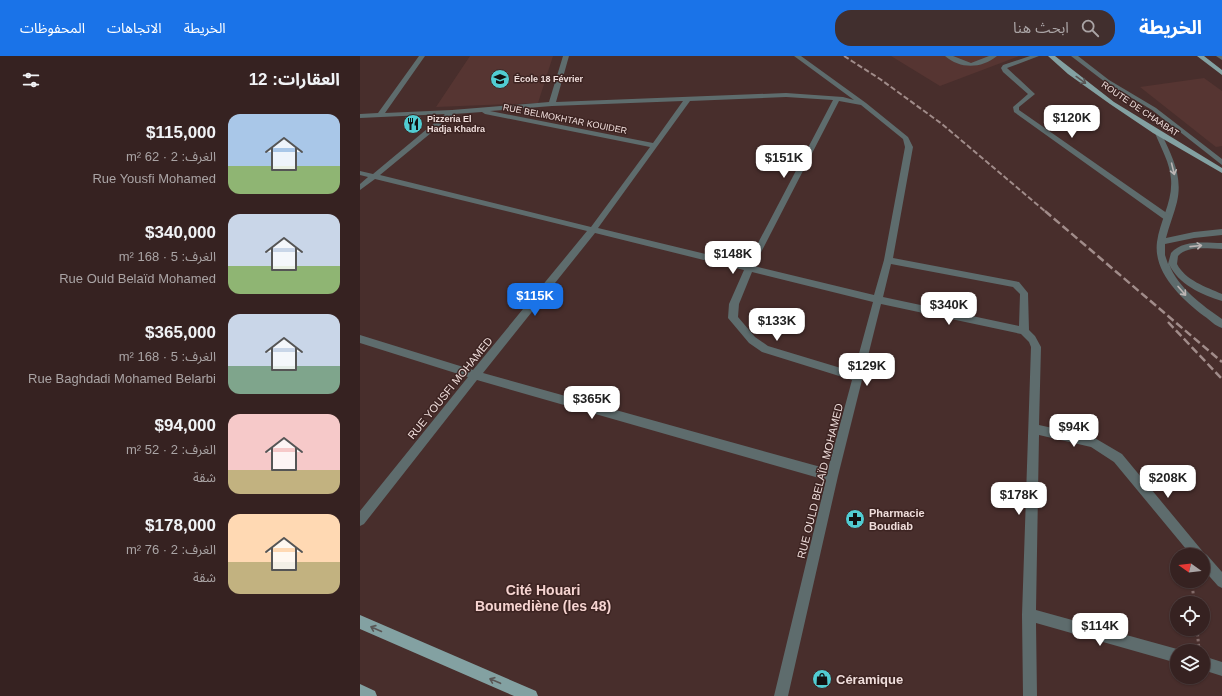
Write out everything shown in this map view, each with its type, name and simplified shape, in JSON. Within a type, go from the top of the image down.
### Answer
[{"type":"main road","name":"ROUTE DE CHAABAT","points":[[1051,56],[1105,98],[1158,133],[1222,171]]},
{"type":"main road","points":[[1200,56],[1222,73]]},
{"type":"main road","points":[[360,622],[440,658],[531,696]]},
{"type":"main road","points":[[360,691],[370,696]]},
{"type":"street","points":[[380,115],[422,56]]},
{"type":"street","points":[[552,104],[566,56]]},
{"type":"street","name":"RUE OULD BELAÏD MOHAMED","points":[[781,696],[832,476],[879,300],[910,147],[906,138],[864,104],[797,56]]},
{"type":"street","points":[[948,56],[964,64],[972,66],[994,56]]},
{"type":"street","points":[[1036,56],[1005,66],[1004,68],[1005,71],[1032,94],[1015,108],[1016,111],[1168,218]]},
{"type":"street","points":[[1074,56],[1107,81],[1154,109],[1222,163]]},
{"type":"street","points":[[360,116],[452,112],[471,109],[552,104],[786,95],[837,99],[864,104]]},
{"type":"street","name":"RUE YOUSFI MOHAMED","points":[[360,520],[592,231],[688,99]]},
{"type":"street","points":[[837,99],[749,268],[734,304],[733,318],[752,340],[764,349],[858,378]]},
{"type":"street","name":"RUE BELMOKHTAR KOUIDER","points":[[471,109],[655,146]]},
{"type":"street","points":[[360,188],[452,112]]},
{"type":"street","points":[[1158,133],[1170,158],[1175,180],[1175,192],[1161,242],[1162,258],[1171,278],[1179,288],[1200,308],[1222,324]]},
{"type":"street","points":[[360,173],[879,300],[1024,331],[1032,339],[1036,347],[1029,615],[1030,696]]},
{"type":"street","points":[[1161,242],[1194,235],[1222,232]]},
{"type":"street","points":[[1222,246],[1188,247],[1175,253],[1172,260],[1175,269],[1181,276],[1202,289],[1222,298]]},
{"type":"street","points":[[888,260],[1016,284],[1024,293],[1024,331]]},
{"type":"street","points":[[360,340],[475,375],[832,476]]},
{"type":"street","points":[[1033,429],[1093,442],[1118,458],[1193,548]]},
{"type":"street","points":[[1210,567],[1222,582]]},
{"type":"street","points":[[1029,615],[1170,654]]},
{"type":"street","points":[[1210,665],[1222,669]]},
{"type":"shaded area","name":"École 18 Février","points":[[470,56],[553,56],[538,103],[436,107]]},
{"type":"shaded area","points":[[891,56],[1019,56],[940,86]]},
{"type":"shaded area","points":[[1204,78],[1222,91],[1222,146],[1216,147],[1140,87]]},
{"type":"railway","points":[[844,56],[880,79],[942,124],[1046,212]]},
{"type":"railway","points":[[1045,211],[1222,362]]},
{"type":"railway","points":[[1168,322],[1222,379]]},
{"type":"place","name":"École 18 Février","points":[[500,79]]},
{"type":"place","name":"Pizzeria El Hadja Khadra","points":[[413,124]]},
{"type":"place","name":"Pharmacie Boudiab","points":[[855,519]]},
{"type":"place","name":"Céramique","points":[[822,679]]},
{"type":"district","name":"Cité Houari Boumediène (les 48)","points":[[543,598]]}]
